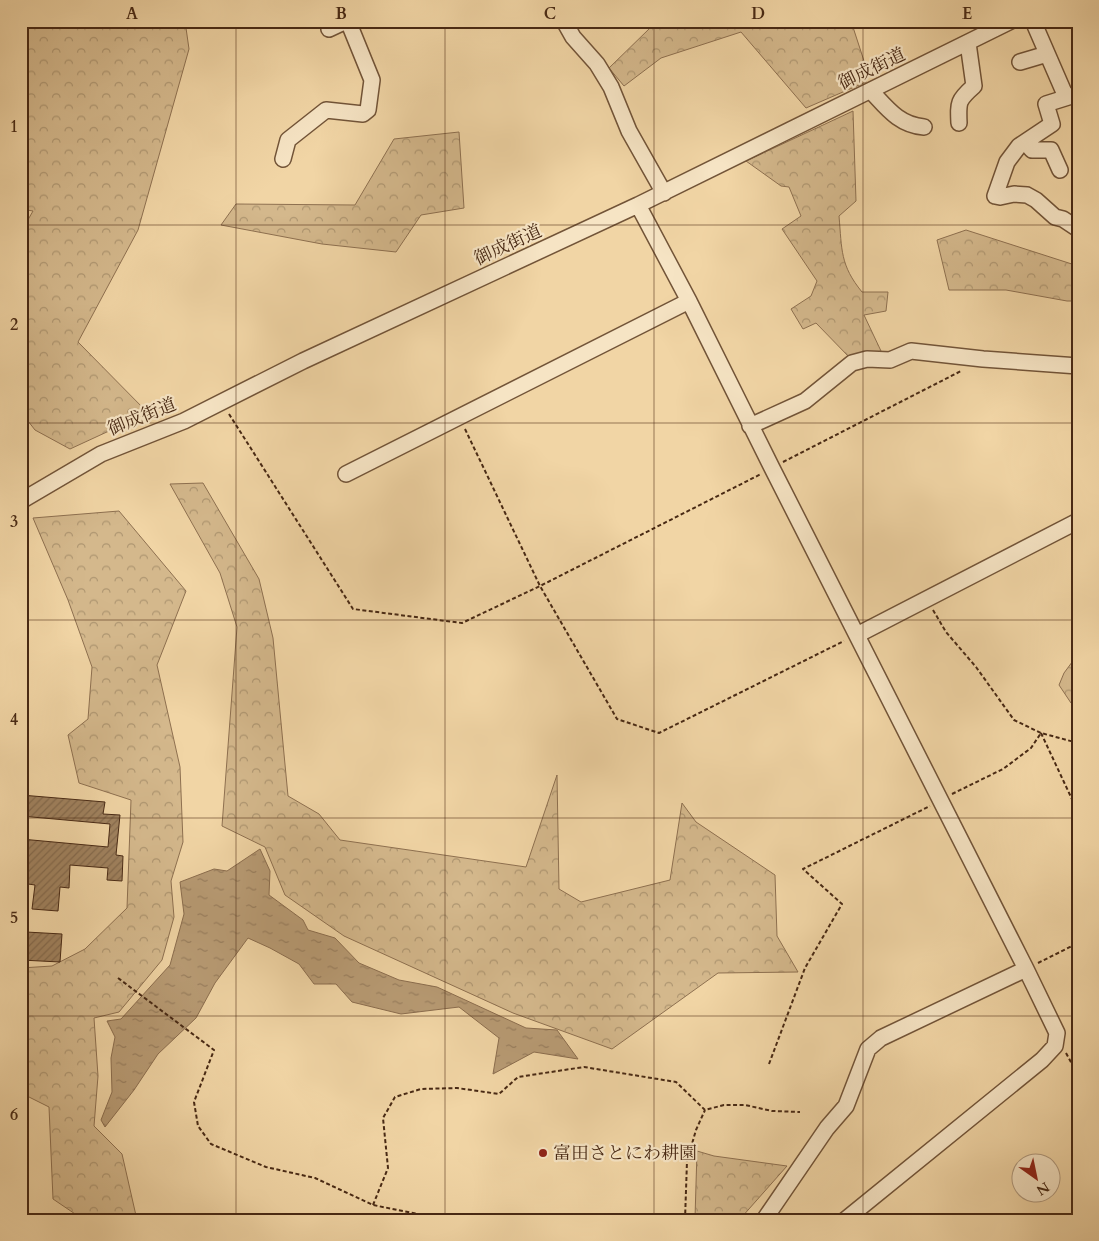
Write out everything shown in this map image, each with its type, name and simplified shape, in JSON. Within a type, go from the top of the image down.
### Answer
[{"type":"street","points":[[283,159],[288,140],[326,110],[363,114],[368,110],[372,80],[347,21],[329,29]]},
{"type":"street","points":[[564,21],[573,37],[597,64],[611,87],[629,130],[664,193]]},
{"type":"street","name":"御成街道","points":[[21,501],[100,454],[184,421],[303,360],[664,193],[1011,21]]},
{"type":"street","points":[[1033,21],[1047,54],[1074,98],[1046,104],[1052,124],[1019,146],[1007,162],[995,196],[1027,195],[1036,200],[1055,217],[1063,219],[1078,229]]},
{"type":"street","points":[[959,123],[958,105],[965,94],[974,86],[968,43]]},
{"type":"street","points":[[1020,62],[1047,54]]},
{"type":"street","points":[[871,91],[903,122],[912,126],[924,127]]},
{"type":"street","points":[[1025,142],[1032,150],[1050,150],[1060,170]]},
{"type":"street","points":[[638,205],[689,301],[750,426],[941,800],[1056,1033],[1055,1046],[1042,1060],[845,1220]]},
{"type":"street","points":[[346,474],[689,301]]},
{"type":"street","points":[[750,426],[805,400],[852,363],[867,359],[890,360],[911,351],[983,359],[1078,366]]},
{"type":"street","points":[[857,635],[1078,521]]},
{"type":"street","points":[[764,1220],[826,1128],[846,1106],[868,1049],[881,1038],[1026,969]]},
{"type":"path","points":[[221,402],[354,609],[462,623],[540,586],[983,359]]},
{"type":"path","points":[[459,417],[540,586],[618,719],[659,732],[857,635]]},
{"type":"path","points":[[927,599],[946,632],[976,667],[1014,720],[1041,733],[1078,743]]},
{"type":"path","points":[[769,1064],[805,968],[842,904],[803,869],[1003,769],[1031,748],[1041,733]]},
{"type":"path","points":[[1041,733],[1078,812]]},
{"type":"path","points":[[1026,969],[1078,943]]},
{"type":"path","points":[[118,978],[214,1050],[194,1102],[198,1126],[211,1144],[266,1167],[316,1178],[372,1205],[448,1220]]},
{"type":"path","points":[[1055,1046],[1064,1050],[1078,1075]]},
{"type":"path","points":[[372,1205],[388,1168],[383,1118],[395,1097],[421,1089],[457,1088],[499,1094],[518,1077],[584,1067],[676,1082],[706,1110]]},
{"type":"path","points":[[685,1220],[687,1162],[696,1130],[706,1110],[724,1105],[745,1105],[772,1111],[800,1112]]},
{"type":"path","points":[[1067,1220],[1078,1211]]},
{"type":"green space","points":[[21,21],[185,21],[189,49],[138,230],[78,342],[148,413],[70,449],[35,430],[21,412],[21,232],[33,211],[21,209]]},
{"type":"green space","points":[[645,21],[851,21],[865,64],[866,82],[806,108],[741,32],[661,58],[624,86],[609,68],[650,28]]},
{"type":"green space","points":[[853,111],[856,201],[839,216],[843,257],[850,274],[862,292],[888,292],[886,311],[864,315],[881,351],[850,358],[816,323],[803,329],[791,309],[811,296],[817,281],[782,229],[801,216],[789,187],[781,186],[746,161]]},
{"type":"green space","points":[[459,132],[464,208],[421,215],[396,252],[322,244],[221,225],[236,204],[355,205],[394,139]]},
{"type":"green space","points":[[966,230],[1078,266],[1078,301],[1067,301],[1006,290],[949,290],[937,240]]},
{"type":"green space","points":[[203,483],[259,579],[273,638],[288,796],[319,814],[340,840],[526,867],[557,775],[559,889],[581,902],[670,880],[682,803],[696,822],[775,875],[777,936],[798,972],[718,973],[612,1049],[513,1013],[344,936],[285,895],[265,847],[222,826],[237,627],[220,573],[170,484]]},
{"type":"green space","points":[[119,511],[186,591],[157,665],[180,767],[183,842],[171,881],[174,917],[162,960],[119,1012],[94,1018],[98,1076],[94,1126],[122,1154],[137,1220],[84,1220],[53,1199],[49,1107],[21,1093],[21,968],[52,966],[85,949],[127,908],[131,800],[79,783],[68,735],[88,719],[92,667],[68,600],[33,518]]},
{"type":"green space","points":[[1078,654],[1078,696],[1071,703],[1059,685],[1064,673]]},
{"type":"green space","points":[[697,1151],[714,1156],[787,1166],[741,1218],[699,1220],[695,1218]]},
{"type":"water","points":[[260,849],[270,871],[269,895],[303,920],[308,930],[335,938],[359,963],[399,980],[437,987],[526,1028],[557,1030],[578,1059],[534,1052],[493,1074],[499,1038],[459,1007],[401,1014],[352,1002],[336,984],[314,984],[299,964],[248,938],[215,983],[196,1018],[158,1054],[134,1090],[105,1127],[101,1120],[112,1092],[111,1058],[115,1037],[107,1021],[121,1019],[170,965],[184,914],[180,882],[214,869],[227,871]]},
{"type":"building","points":[[21,795],[105,802],[103,814],[120,815],[116,855],[123,856],[122,881],[107,880],[108,868],[70,865],[69,888],[60,887],[58,911],[32,909],[35,885],[21,883],[21,839],[108,847],[110,824],[21,816]]},
{"type":"building","points":[[26,932],[62,934],[60,962],[21,960],[21,936],[26,937]]},
{"type":"place","name":"富田さとにわ耕園","points":[[543,1153]]}]
